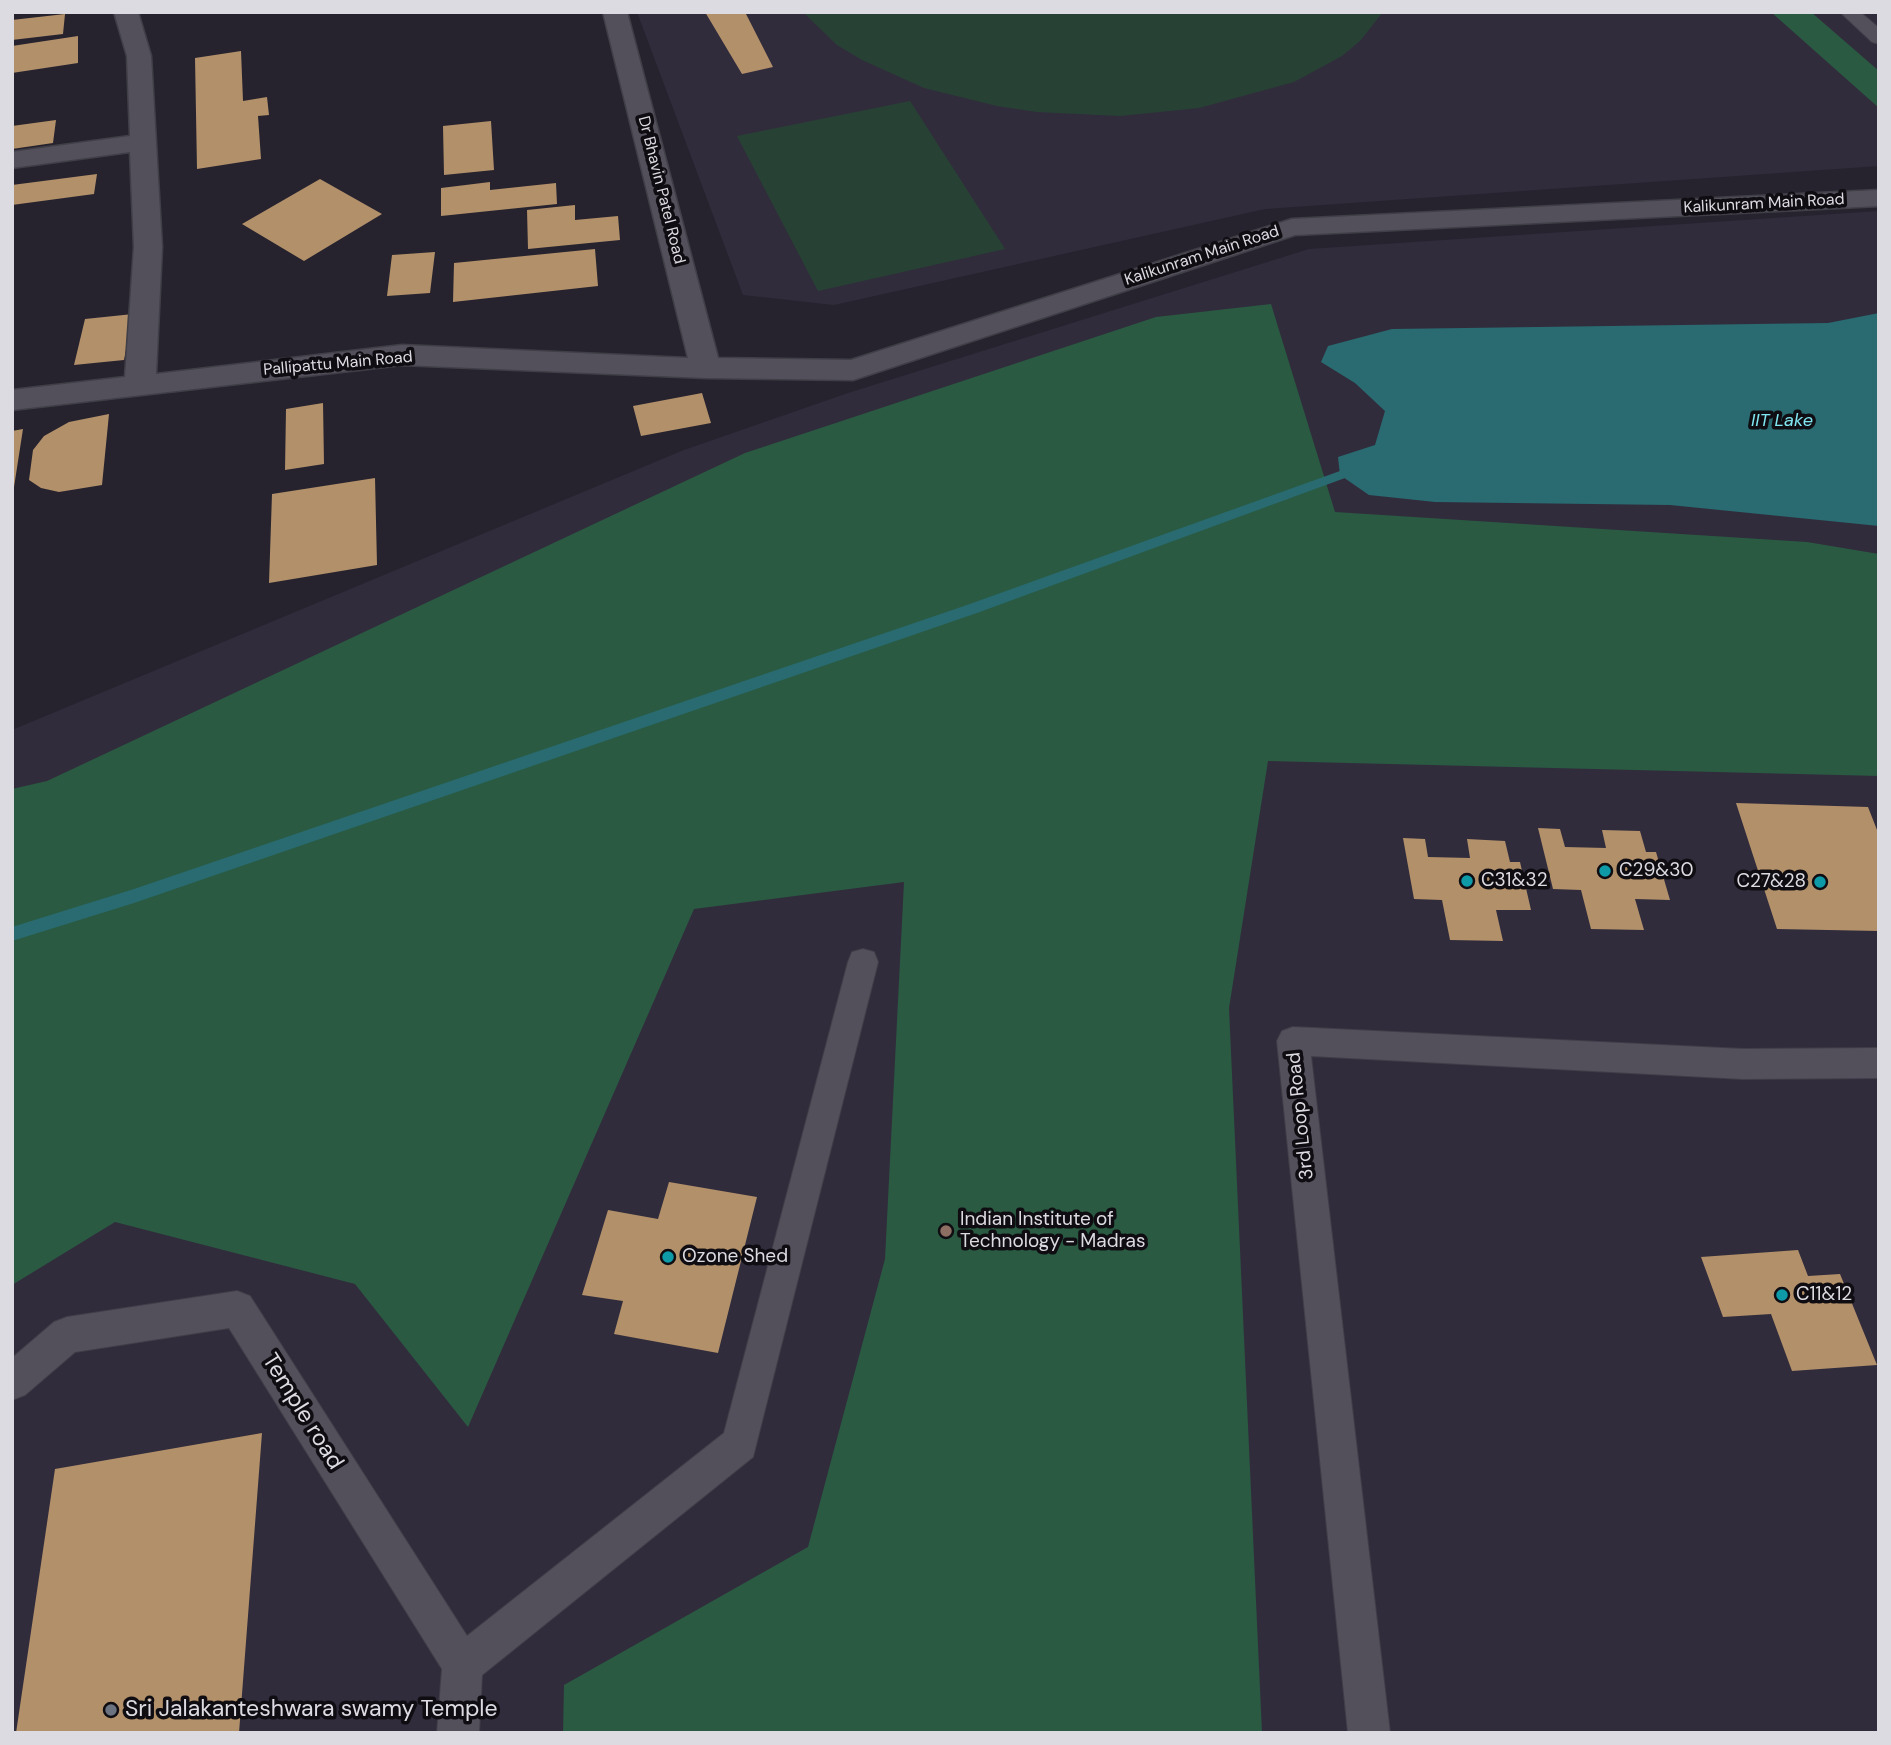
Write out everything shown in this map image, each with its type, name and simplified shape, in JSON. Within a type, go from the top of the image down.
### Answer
[{"type":"street","points":[[126,12],[139,56],[144,142],[148,247],[141,384]]},
{"type":"street","name":"Dr Bhavin Patel Road","points":[[615,12],[706,368]]},
{"type":"street","points":[[12,160],[144,142]]},
{"type":"street","name":"Kalikunram Main Road","points":[[706,368],[853,370],[1293,227],[1879,198]]},
{"type":"street","name":"Pallipattu Main Road","points":[[12,400],[402,355],[706,368]]},
{"type":"lane","points":[[1849,12],[1879,38]]},
{"type":"lane","points":[[458,1733],[461,1665],[740,1444],[863,962]]},
{"type":"lane","name":"3rd Loop Road","points":[[1369,1733],[1293,1041],[1743,1064],[1879,1063]]},
{"type":"lane","name":"Temple road","points":[[12,1382],[66,1335],[237,1309],[461,1665]]},
{"type":"shaded area","points":[[637,12],[1879,12],[1879,166],[1265,209],[834,305],[743,295]]},
{"type":"shaded area","name":"Indian Institute of Technology - Madras","points":[[1879,211],[1879,1733],[12,1733],[12,730],[684,450],[848,393],[1309,249]]},
{"type":"green space","points":[[803,12],[1383,12],[1360,41],[1342,56],[1294,82],[1199,108],[1120,116],[1037,112],[997,106],[924,88],[862,60],[837,45]]},
{"type":"green space","points":[[1771,12],[1811,12],[1879,71],[1879,108]]},
{"type":"green space","points":[[910,101],[1005,249],[818,291],[737,136]]},
{"type":"green space","points":[[1271,304],[1335,512],[1807,542],[1879,554],[1879,776],[1268,761],[1229,1008],[1262,1733],[563,1733],[564,1685],[808,1547],[885,1259],[904,882],[694,909],[468,1427],[355,1284],[115,1222],[12,1285],[12,789],[47,781],[745,453],[1156,317]]},
{"type":"water","name":"IIT Lake","points":[[1879,313],[1879,526],[1670,505],[1435,502],[1369,495],[1340,475],[1338,457],[1375,445],[1385,411],[1355,383],[1321,362],[1328,346],[1392,329],[1828,323]]},
{"type":"building","points":[[705,12],[745,12],[773,67],[742,74]]},
{"type":"building","points":[[65,14],[63,34],[12,40],[12,20]]},
{"type":"building","points":[[78,36],[78,63],[12,73],[12,46]]},
{"type":"building","points":[[241,51],[243,101],[267,97],[269,115],[258,116],[261,159],[197,169],[195,58]]},
{"type":"building","points":[[56,120],[53,143],[12,149],[12,126]]},
{"type":"building","points":[[491,121],[494,170],[444,175],[443,126]]},
{"type":"building","points":[[97,174],[94,194],[12,205],[12,185]]},
{"type":"building","points":[[320,179],[382,214],[304,261],[242,224]]},
{"type":"building","points":[[490,182],[490,190],[556,183],[557,204],[441,216],[441,188]]},
{"type":"building","points":[[575,205],[575,220],[618,216],[620,240],[528,249],[527,210]]},
{"type":"building","points":[[595,249],[598,286],[453,302],[454,263]]},
{"type":"building","points":[[435,252],[430,293],[387,296],[392,255]]},
{"type":"building","points":[[133,314],[124,360],[74,365],[85,319]]},
{"type":"building","points":[[702,393],[711,423],[641,436],[633,406]]},
{"type":"building","points":[[323,403],[324,464],[285,470],[286,409]]},
{"type":"building","points":[[109,414],[102,485],[59,492],[41,488],[29,480],[33,450],[44,436],[69,422]]},
{"type":"building","points":[[23,429],[14,487],[12,487],[12,431]]},
{"type":"building","points":[[375,478],[377,565],[269,583],[272,494]]},
{"type":"building","name":"C27&28","points":[[1736,803],[1868,807],[1879,835],[1879,931],[1777,929]]},
{"type":"building","name":"C29&30","points":[[1538,828],[1560,829],[1565,847],[1606,848],[1602,830],[1640,831],[1646,852],[1656,852],[1670,900],[1635,899],[1644,930],[1591,929],[1581,890],[1553,889]]},
{"type":"building","name":"C31&32","points":[[1403,838],[1425,839],[1428,857],[1470,858],[1467,839],[1505,841],[1510,862],[1520,862],[1531,910],[1496,910],[1503,941],[1450,940],[1442,900],[1414,899]]},
{"type":"building","name":"Ozone Shed","points":[[669,1182],[757,1197],[718,1353],[614,1334],[623,1301],[582,1295],[608,1210],[658,1219]]},
{"type":"building","name":"C11&12","points":[[1798,1250],[1808,1276],[1840,1274],[1877,1365],[1792,1371],[1771,1314],[1723,1317],[1701,1257]]},
{"type":"building","points":[[262,1433],[239,1733],[16,1733],[55,1469]]},
{"type":"waterway","points":[[12,934],[134,896],[972,609],[1340,475]]},
{"type":"place","name":"C29&30","points":[[1605,871]]},
{"type":"place","name":"C31&32","points":[[1467,881]]},
{"type":"place","name":"C27&28","points":[[1820,882]]},
{"type":"place","name":"Indian Institute of Technology - Madras","points":[[946,1231]]},
{"type":"place","name":"Ozone Shed","points":[[668,1257]]},
{"type":"place","name":"C11&12","points":[[1782,1295]]},
{"type":"place","name":"Sri Jalakanteshwara swamy Temple","points":[[111,1710]]}]
